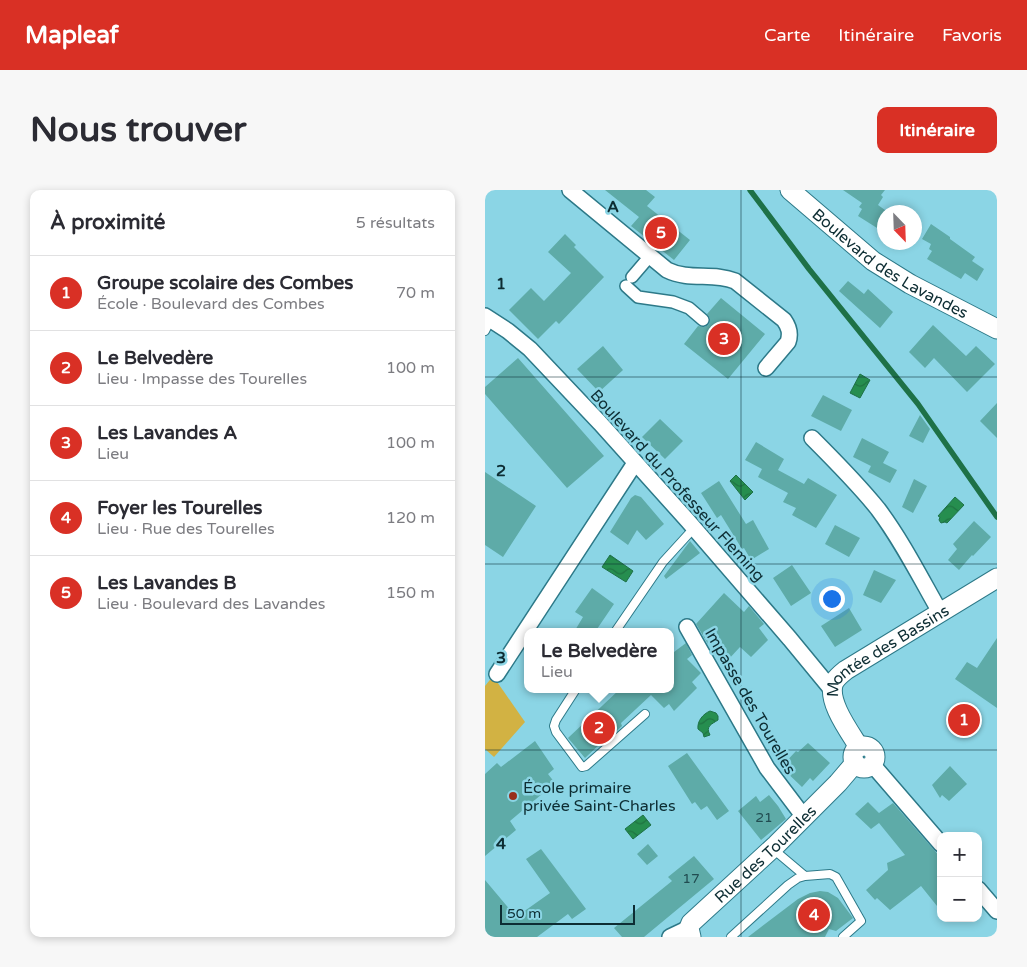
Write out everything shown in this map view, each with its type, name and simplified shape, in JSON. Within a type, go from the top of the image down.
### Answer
[{"type":"street","points":[[570,190],[667,270],[679,275],[696,277],[727,277],[735,281],[784,320],[789,328],[790,338],[766,368]]},
{"type":"street","name":"Boulevard des Lavandes","points":[[790,190],[873,261],[910,284],[997,328]]},
{"type":"street","points":[[650,256],[629,281],[638,297],[673,302],[689,308],[703,320]]},
{"type":"street","name":"Boulevard du Professeur Fleming","points":[[487,322],[508,331],[543,362],[694,528],[832,690]]},
{"type":"street","points":[[812,438],[852,479],[879,511],[906,552],[940,612]]},
{"type":"street","points":[[527,628],[635,462]]},
{"type":"street","name":"Montée des Bassins","points":[[862,758],[835,707],[832,690],[836,679],[846,670],[997,578]]},
{"type":"street","name":"Impasse des Tourelles","points":[[687,627],[767,768],[804,817]]},
{"type":"street","points":[[497,674],[524,633]]},
{"type":"street","points":[[862,758],[937,840]]},
{"type":"street","name":"Rue des Tourelles","points":[[670,937],[690,932],[691,923],[772,848],[862,758]]},
{"type":"street","points":[[982,894],[997,911]]},
{"type":"lane","points":[[618,628],[653,575],[694,528]]},
{"type":"lane","points":[[573,693],[554,726],[557,734],[582,766],[587,766],[645,714]]},
{"type":"lane","points":[[772,848],[805,876]]},
{"type":"lane","points":[[731,937],[798,878],[830,874],[839,882],[861,921],[843,937]]},
{"type":"shaded area","points":[[493,676],[525,722],[494,757],[485,749],[485,686]]},
{"type":"water","points":[[860,374],[870,380],[860,398],[850,393]]},
{"type":"water","points":[[736,475],[753,492],[745,500],[730,481]]},
{"type":"water","points":[[955,497],[964,505],[947,523],[941,523],[938,516]]},
{"type":"water","points":[[610,555],[633,571],[626,582],[602,567]]},
{"type":"water","points":[[710,711],[716,713],[718,720],[709,727],[710,735],[704,737],[703,733],[698,729],[698,723]]},
{"type":"water","points":[[643,815],[651,825],[633,839],[625,829]]},
{"type":"building","points":[[605,190],[646,190],[655,197],[647,206],[690,240],[674,260],[631,226],[639,217]]},
{"type":"building","points":[[843,190],[885,190],[881,195],[883,197],[877,205],[877,228],[858,216],[862,209],[859,207],[862,203]]},
{"type":"building","points":[[931,224],[950,237],[950,239],[975,257],[972,261],[984,269],[977,281],[965,273],[961,279],[927,259],[932,251],[929,249],[931,244],[922,239]]},
{"type":"building","points":[[565,234],[576,245],[574,247],[604,277],[559,324],[556,321],[538,339],[509,310],[531,288],[544,301],[571,273],[548,252]]},
{"type":"building","points":[[848,281],[864,294],[868,289],[893,312],[880,328],[839,291]]},
{"type":"building","points":[[721,298],[765,334],[728,379],[684,344],[698,326],[705,327],[709,324],[710,318],[707,314]]},
{"type":"building","points":[[933,325],[966,356],[976,346],[995,364],[967,392],[934,358],[925,368],[909,352]]},
{"type":"building","points":[[603,346],[623,370],[599,392],[577,369]]},
{"type":"building","points":[[518,358],[604,456],[567,488],[485,394],[485,387]]},
{"type":"building","points":[[823,395],[852,410],[841,431],[811,416]]},
{"type":"building","points":[[997,403],[997,438],[980,421]]},
{"type":"building","points":[[920,415],[930,429],[923,443],[909,436]]},
{"type":"building","points":[[660,419],[683,441],[665,459],[642,437]]},
{"type":"building","points":[[862,438],[889,452],[883,463],[897,470],[890,483],[868,472],[871,466],[853,457]]},
{"type":"building","points":[[756,442],[784,459],[778,470],[804,484],[808,478],[837,495],[816,528],[792,515],[796,508],[783,502],[788,493],[758,477],[762,469],[745,460]]},
{"type":"building","points":[[485,472],[536,506],[503,557],[485,545]]},
{"type":"building","points":[[914,479],[927,486],[913,513],[902,507]]},
{"type":"building","points":[[719,481],[746,524],[753,520],[769,549],[751,560],[721,515],[717,518],[701,493]]},
{"type":"building","points":[[635,495],[641,497],[664,524],[646,540],[637,530],[628,545],[610,532],[631,498]]},
{"type":"building","points":[[974,521],[991,537],[959,570],[948,560],[957,549],[953,544]]},
{"type":"building","points":[[835,525],[860,538],[849,557],[825,544]]},
{"type":"building","points":[[690,541],[700,553],[666,579],[664,576]]},
{"type":"building","points":[[792,565],[811,593],[791,606],[773,578]]},
{"type":"building","points":[[874,570],[896,580],[881,603],[863,595]]},
{"type":"building","points":[[592,588],[614,604],[598,628],[576,628],[583,617],[575,612]]},
{"type":"building","points":[[724,593],[744,612],[749,606],[764,624],[759,628],[768,640],[751,657],[740,647],[727,661],[710,643],[708,644],[696,624]]},
{"type":"building","points":[[849,608],[862,630],[835,647],[821,626]]},
{"type":"building","points":[[997,638],[997,708],[955,679],[967,662],[977,668]]},
{"type":"building","points":[[686,643],[692,655],[687,659],[701,673],[692,682],[697,688],[674,711],[669,704],[664,708],[651,695],[621,723],[622,726],[585,758],[568,738],[616,693],[674,693],[674,652]]},
{"type":"building","points":[[535,741],[554,769],[548,774],[555,783],[510,821],[516,830],[485,856],[485,774],[497,763],[501,767]]},
{"type":"building","points":[[808,743],[830,763],[813,781],[810,778],[802,787],[781,767],[796,751],[798,752]]},
{"type":"building","points":[[687,753],[729,811],[717,820],[707,806],[701,810],[695,802],[692,804],[668,766]]},
{"type":"building","points":[[950,766],[967,784],[949,801],[942,795],[940,798],[932,785]]},
{"type":"building","points":[[769,795],[786,819],[761,840],[738,811],[756,796],[760,802]]},
{"type":"building","points":[[868,802],[879,813],[893,803],[937,853],[937,906],[921,886],[890,910],[877,898],[875,900],[866,890],[888,870],[887,863],[905,855],[879,823],[871,829],[855,814]]},
{"type":"building","points":[[648,844],[658,856],[647,865],[637,854]]},
{"type":"building","points":[[541,849],[586,909],[572,919],[568,914],[537,937],[485,937],[485,880],[516,917],[550,893],[526,859]]},
{"type":"building","points":[[694,856],[714,879],[644,937],[622,937],[614,928],[672,881],[668,877]]},
{"type":"building","points":[[828,892],[838,898],[853,918],[836,931],[829,929],[825,937],[748,937],[798,899],[810,893]]},
{"type":"waterway","points":[[750,190],[809,269],[918,404],[997,517]]},
{"type":"place","name":"Les Lavandes B","points":[[661,233]]},
{"type":"place","name":"Les Lavandes A","points":[[724,339]]},
{"type":"place","name":"Groupe scolaire des Combes","points":[[964,720]]},
{"type":"place","name":"Le Belvedère","points":[[599,728]]},
{"type":"place","name":"École primaire privée Saint-Charles","points":[[513,796]]},
{"type":"place","name":"Foyer les Tourelles","points":[[814,915]]}]
